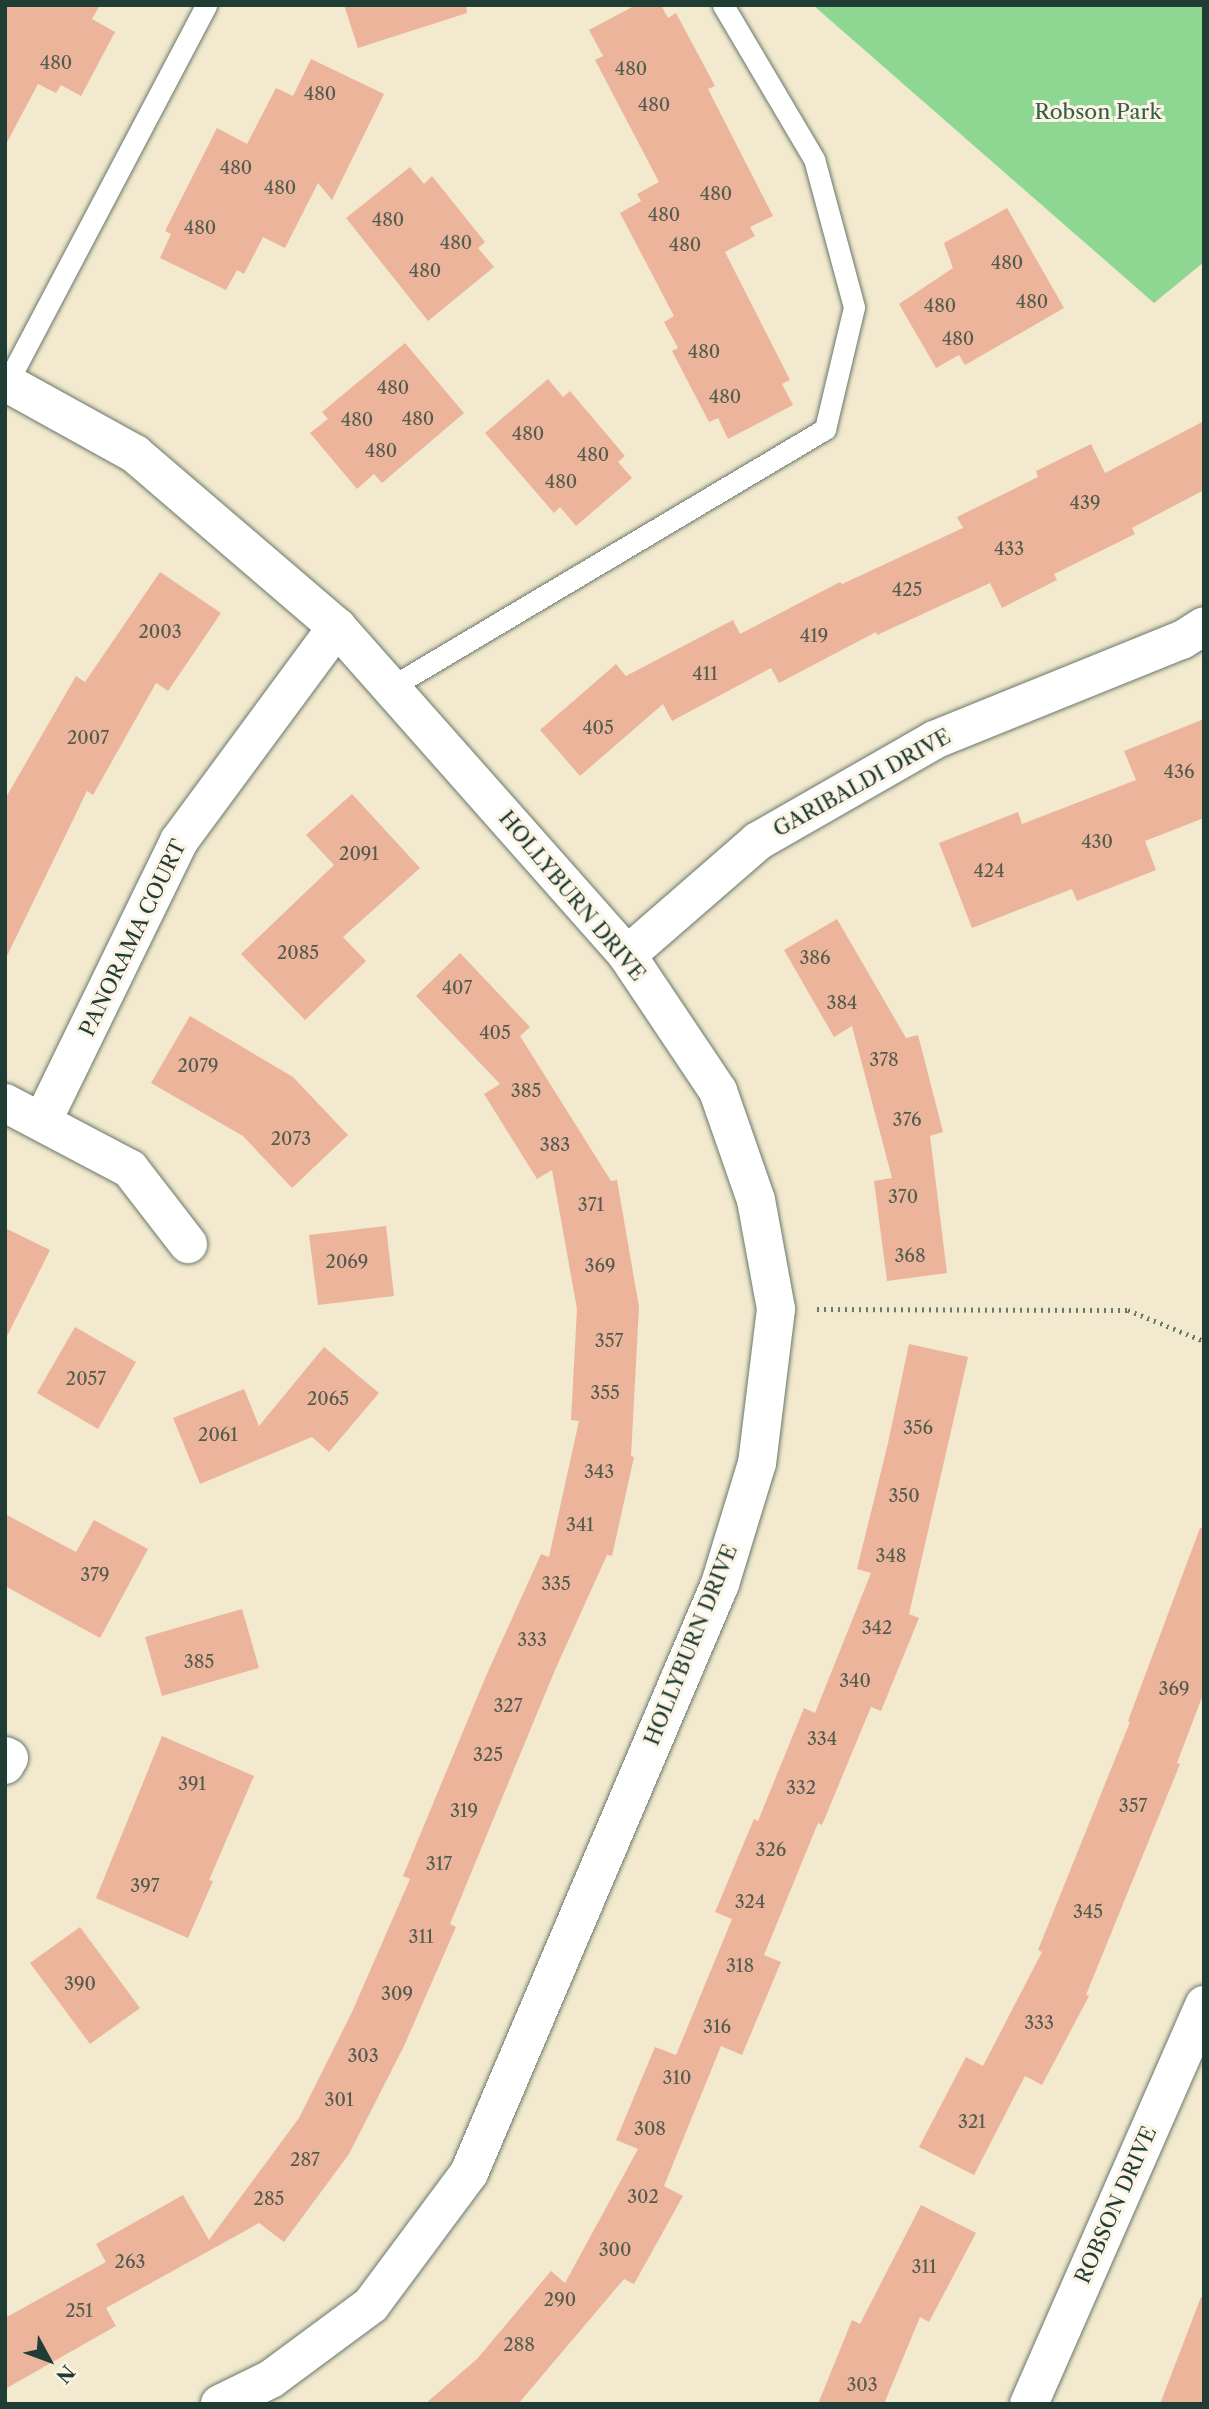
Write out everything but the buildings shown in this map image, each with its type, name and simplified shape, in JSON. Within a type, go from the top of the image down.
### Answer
[{"type":"street","name":"HOLLYBURN DRIVE","points":[[6,383],[135,454],[337,627],[627,955],[718,1091],[756,1200],[776,1309],[757,1463],[720,1584],[469,2173],[371,2305],[271,2379],[220,2404]]},
{"type":"street","name":"GARIBALDI DRIVE","points":[[627,955],[758,841],[934,740],[1182,640],[1204,626]]},
{"type":"street","name":"PANORAMA COURT","points":[[43,1122],[179,841],[337,627]]},
{"type":"street","points":[[5,1103],[130,1169],[188,1244]]},
{"type":"street","points":[[5,1756],[9,1758],[5,1765]]},
{"type":"street","name":"ROBSON DRIVE","points":[[1029,2404],[1204,2006]]},
{"type":"lane","points":[[6,383],[206,5]]},
{"type":"lane","points":[[391,687],[825,429],[854,307],[814,159],[723,5]]},
{"type":"path","points":[[809,1309],[1128,1310],[1204,1341]]},
{"type":"green space","name":"Robson Park","points":[[813,5],[1204,5],[1204,262],[1154,303]]}]
